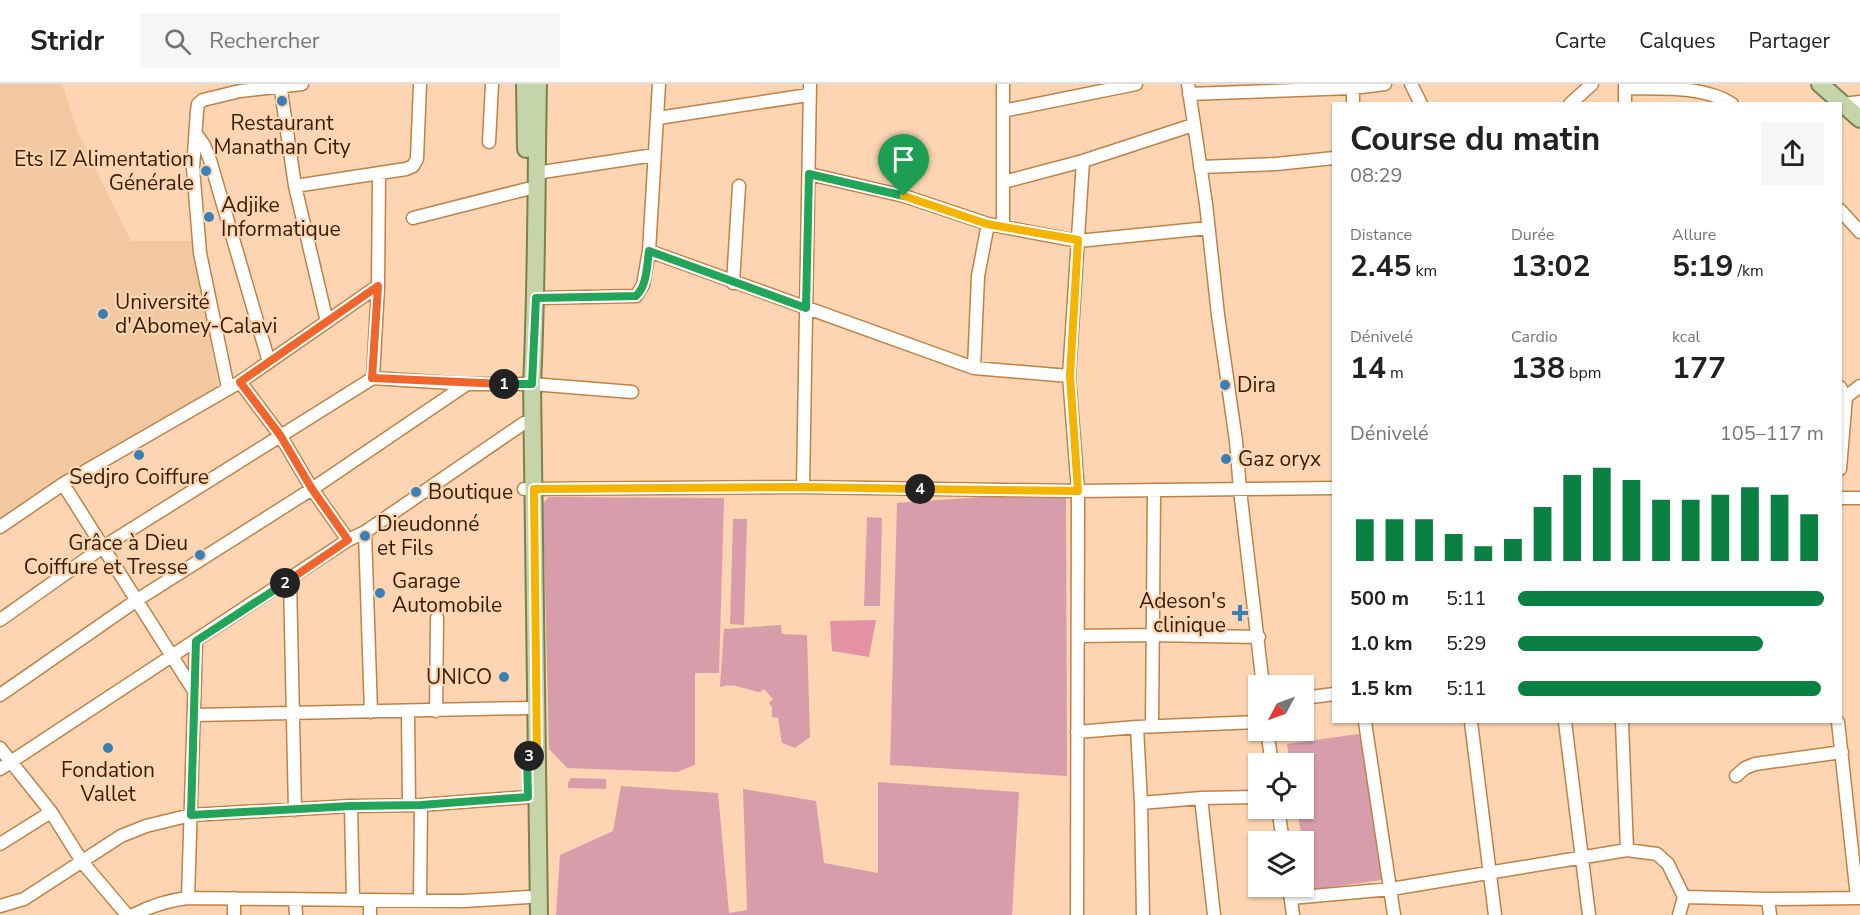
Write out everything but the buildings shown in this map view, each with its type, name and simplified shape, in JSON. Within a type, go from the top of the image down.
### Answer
[{"type":"main road","points":[[525,84],[532,756],[538,915]]},
{"type":"main road","points":[[529,915],[528,797],[532,756],[527,708],[529,489],[524,423],[536,298],[538,84]]},
{"type":"main road","points":[[1820,84],[1852,103],[1860,119]]},
{"type":"street","points":[[228,388],[200,253],[193,168],[198,104],[203,100],[238,88],[302,84]]},
{"type":"street","points":[[295,186],[379,174],[413,166],[417,159],[420,84]]},
{"type":"street","points":[[489,142],[492,84]]},
{"type":"street","points":[[536,298],[636,296],[641,291],[649,251],[659,84]]},
{"type":"street","points":[[1003,84],[1003,227]]},
{"type":"street","points":[[1003,111],[1136,84]]},
{"type":"street","points":[[1262,675],[1236,441],[1188,89],[1386,84]]},
{"type":"street","points":[[1411,84],[1419,102]]},
{"type":"street","points":[[1572,102],[1592,84]]},
{"type":"street","points":[[280,85],[295,186],[327,322]]},
{"type":"street","points":[[1353,86],[1353,102]]},
{"type":"street","points":[[1625,102],[1625,86],[1704,93],[1721,96],[1729,102]]},
{"type":"street","points":[[658,118],[809,90],[803,487]]},
{"type":"street","points":[[1004,182],[1083,161],[1193,126]]},
{"type":"street","points":[[196,134],[204,145],[210,160],[269,362]]},
{"type":"street","points":[[536,173],[654,155]]},
{"type":"street","points":[[1200,167],[1276,164],[1332,158]]},
{"type":"street","points":[[1077,915],[1078,491],[1070,376],[1083,161]]},
{"type":"street","points":[[372,378],[378,286],[379,174]]},
{"type":"street","points":[[809,174],[904,196],[987,224],[1078,240],[1208,228]]},
{"type":"street","points":[[734,282],[739,186]]},
{"type":"street","points":[[413,218],[527,189]]},
{"type":"street","points":[[1842,212],[1860,232]]},
{"type":"street","points":[[974,368],[978,276],[987,224]]},
{"type":"street","points":[[649,251],[974,368],[1070,376]]},
{"type":"street","points":[[0,527],[63,484],[240,382],[378,286]]},
{"type":"street","points":[[0,620],[103,547],[372,378],[468,384],[528,384],[632,393]]},
{"type":"street","points":[[240,382],[280,435],[312,489],[348,540]]},
{"type":"street","points":[[0,695],[137,600],[312,489],[468,384]]},
{"type":"street","points":[[1842,418],[1843,392],[1860,386]]},
{"type":"street","points":[[5,765],[348,540],[365,532],[524,423]]},
{"type":"street","points":[[63,484],[194,691]]},
{"type":"street","points":[[529,489],[803,487],[1078,491],[1332,488]]},
{"type":"street","points":[[1152,726],[1154,490]]},
{"type":"street","points":[[1842,498],[1860,498]]},
{"type":"street","points":[[365,532],[371,712]]},
{"type":"street","points":[[290,580],[295,810]]},
{"type":"street","points":[[435,711],[437,618]]},
{"type":"street","points":[[1078,636],[1259,637]]},
{"type":"street","points":[[188,898],[196,641]]},
{"type":"street","points":[[1314,697],[1332,694]]},
{"type":"street","points":[[194,716],[527,708]]},
{"type":"street","points":[[408,712],[420,900]]},
{"type":"street","points":[[1077,732],[1248,722]]},
{"type":"street","points":[[1365,723],[1394,915]]},
{"type":"street","points":[[1471,723],[1495,915]]},
{"type":"street","points":[[1564,723],[1589,915]]},
{"type":"street","points":[[1622,723],[1628,850]]},
{"type":"street","points":[[1684,897],[1768,899],[1858,897],[1838,723]]},
{"type":"street","points":[[1137,727],[1143,915]]},
{"type":"street","points":[[0,748],[5,765],[51,812],[83,863],[127,915]]},
{"type":"street","points":[[1736,776],[1745,768],[1755,764],[1842,752]]},
{"type":"street","points":[[0,906],[24,899],[83,863],[121,836],[146,826],[191,815],[351,806],[415,805],[528,797]]},
{"type":"street","points":[[1141,803],[1248,797]]},
{"type":"street","points":[[1201,798],[1214,915]]},
{"type":"street","points":[[351,806],[352,899]]},
{"type":"street","points":[[0,844],[51,812]]},
{"type":"street","points":[[1314,891],[1391,889],[1628,850],[1657,854],[1668,864],[1684,897],[1679,915]]},
{"type":"street","points":[[133,915],[155,905],[188,898],[464,901],[529,897]]},
{"type":"street","points":[[1291,897],[1293,915]]},
{"type":"street","points":[[234,898],[234,915]]},
{"type":"street","points":[[295,899],[296,915]]},
{"type":"street","points":[[1768,899],[1770,915]]},
{"type":"street","points":[[370,900],[370,915]]},
{"type":"shaded area","name":"Université d'Abomey-Calavi","points":[[0,84],[62,84],[78,133],[131,241],[195,241],[218,386],[55,484],[0,521]]},
{"type":"shaded area","points":[[1066,491],[1067,776],[890,765],[897,503]]},
{"type":"shaded area","points":[[549,497],[724,498],[719,673],[695,673],[695,765],[677,772],[567,768],[549,749],[543,503]]},
{"type":"shaded area","points":[[867,517],[882,518],[880,606],[864,606]]},
{"type":"shaded area","points":[[733,519],[747,519],[744,625],[730,624]]},
{"type":"shaded area","points":[[876,620],[869,657],[832,651],[830,621]]},
{"type":"shaded area","points":[[781,625],[782,634],[807,635],[810,737],[795,748],[782,743],[778,718],[772,717],[772,707],[769,703],[773,699],[764,689],[760,692],[735,686],[720,687],[724,629]]},
{"type":"shaded area","points":[[1365,733],[1388,879],[1314,889],[1314,831],[1301,831],[1299,819],[1314,819],[1314,753],[1288,753],[1287,744]]},
{"type":"shaded area","points":[[571,778],[606,779],[606,789],[568,788]]},
{"type":"shaded area","points":[[878,782],[1019,792],[1012,915],[556,915],[560,855],[613,831],[621,786],[718,793],[729,913],[747,910],[743,789],[816,801],[824,863],[878,873]]},
{"type":"place","name":"Restaurant Manathan City","points":[[282,101]]},
{"type":"place","name":"Ets IZ Alimentation Générale","points":[[206,171]]},
{"type":"place","name":"Adjike Informatique","points":[[209,217]]},
{"type":"place","name":"Université d'Abomey-Calavi","points":[[103,314]]},
{"type":"place","name":"Dira","points":[[1225,385]]},
{"type":"place","name":"Sedjro Coiffure","points":[[139,455]]},
{"type":"place","name":"Gaz oryx","points":[[1226,459]]},
{"type":"place","name":"Boutique","points":[[416,492]]},
{"type":"place","name":"Dieudonné et Fils","points":[[365,536]]},
{"type":"place","name":"Grâce à Dieu Coiffure et Tresse","points":[[200,555]]},
{"type":"place","name":"Garage Automobile","points":[[380,593]]},
{"type":"place","name":"Adeson's clinique","points":[[1240,613]]},
{"type":"place","name":"UNICO","points":[[504,677]]},
{"type":"place","name":"Fondation Vallet","points":[[108,748]]},
{"type":"route","points":[[809,174],[904,196],[987,224],[1078,240],[1070,376],[1078,491],[803,487],[534,489],[537,756],[527,756],[528,797],[421,805],[372,805],[191,815],[196,641],[348,540],[312,489],[280,435],[240,382],[378,286],[372,378],[468,384],[532,384],[536,298],[636,296],[643,285],[649,251],[806,308],[809,174]]}]
